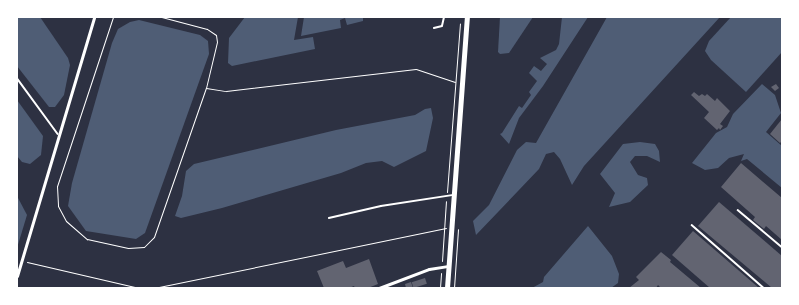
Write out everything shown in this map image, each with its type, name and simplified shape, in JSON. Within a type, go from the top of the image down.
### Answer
[{"type":"main road","points":[[447,288],[467,17]]},
{"type":"street","points":[[17,276],[94,17]]},
{"type":"street","points":[[379,288],[414,274],[449,266]]},
{"type":"lane","points":[[434,28],[442,26],[444,17]]},
{"type":"lane","points":[[17,78],[58,134]]},
{"type":"lane","points":[[329,218],[381,206],[455,194]]},
{"type":"lane","points":[[738,210],[782,247]]},
{"type":"lane","points":[[692,225],[764,288]]},
{"type":"path","points":[[114,17],[57,186],[58,206],[66,221],[87,239],[128,248],[144,247],[154,237],[206,88],[217,42],[216,35],[207,29],[162,17]]},
{"type":"path","points":[[440,288],[461,17]]},
{"type":"path","points":[[206,88],[226,91],[416,69],[461,84]]},
{"type":"path","points":[[154,288],[452,227]]},
{"type":"path","points":[[21,260],[140,288]]},
{"type":"water","points":[[17,17],[40,17],[68,58],[70,65],[64,95],[55,107],[49,107],[17,66]]},
{"type":"water","points":[[245,17],[298,17],[294,40],[313,37],[315,49],[232,66],[228,63],[229,38]]},
{"type":"water","points":[[304,17],[363,17],[363,21],[347,25],[345,18],[340,20],[341,28],[301,36]]},
{"type":"water","points":[[500,17],[533,17],[509,53],[500,54],[498,52]]},
{"type":"water","points":[[562,17],[588,17],[543,86],[519,118],[509,144],[500,134],[519,106],[522,108],[531,95],[529,92],[537,81],[529,73],[534,66],[541,71],[547,64],[540,58],[556,50],[559,44]]},
{"type":"water","points":[[607,17],[720,17],[584,166],[572,185],[560,159],[554,152],[546,154],[539,169],[476,235],[473,221],[489,205],[517,150],[526,142],[536,143]]},
{"type":"water","points":[[731,17],[782,17],[782,52],[746,92],[711,60],[705,51],[709,41]]},
{"type":"water","points":[[139,20],[200,35],[208,41],[209,54],[145,233],[136,239],[86,231],[68,206],[72,183],[112,43],[118,29],[130,22]]},
{"type":"water","points":[[762,84],[775,95],[781,113],[766,132],[782,146],[782,188],[747,159],[741,161],[744,154],[729,158],[718,168],[705,170],[692,163],[716,133],[727,127],[733,114]]},
{"type":"water","points":[[17,100],[43,136],[41,155],[30,164],[22,162],[17,156]]},
{"type":"water","points":[[431,108],[433,118],[426,151],[394,167],[382,161],[366,163],[341,173],[222,208],[181,218],[175,216],[182,196],[186,171],[194,164],[336,130],[415,115],[425,109]]},
{"type":"water","points":[[640,142],[655,144],[659,151],[660,162],[647,156],[635,156],[630,162],[638,175],[647,178],[648,185],[630,202],[609,207],[615,193],[600,174],[623,144]]},
{"type":"water","points":[[17,196],[27,215],[17,248]]},
{"type":"water","points":[[588,226],[612,256],[619,274],[618,283],[611,288],[532,288],[543,282],[544,277]]},
{"type":"building","points":[[776,84],[779,88],[775,91],[771,87]]},
{"type":"building","points":[[694,92],[699,96],[702,94],[705,96],[707,94],[715,101],[717,98],[730,111],[720,124],[723,126],[720,130],[719,128],[717,130],[704,118],[709,112],[691,95]]},
{"type":"building","points":[[782,119],[782,141],[780,143],[770,134]]},
{"type":"building","points":[[741,163],[782,198],[782,240],[766,226],[764,229],[753,220],[755,217],[721,187]]},
{"type":"building","points":[[719,202],[782,256],[782,288],[772,288],[698,226]]},
{"type":"building","points":[[693,231],[759,288],[710,288],[672,255]]},
{"type":"building","points":[[661,252],[671,260],[670,262],[701,288],[661,288],[658,285],[656,288],[629,288],[639,280],[636,277]]},
{"type":"building","points":[[369,259],[378,284],[368,288],[355,288],[354,286],[349,288],[324,288],[317,271],[343,261],[346,268]]},
{"type":"building","points":[[425,278],[427,284],[414,288],[412,282]]},
{"type":"building","points":[[411,282],[413,288],[406,288],[405,284]]}]
